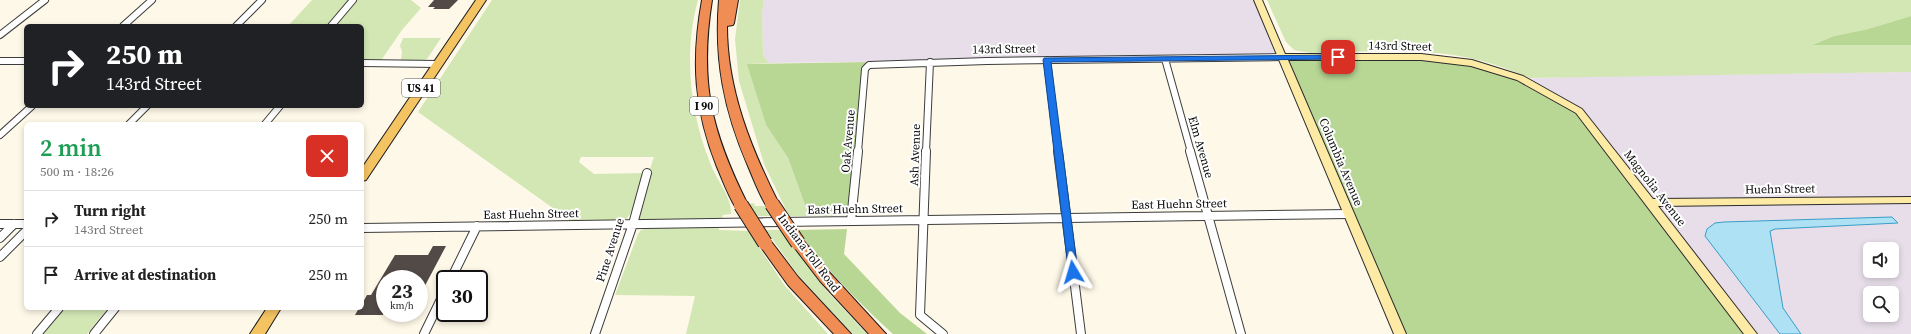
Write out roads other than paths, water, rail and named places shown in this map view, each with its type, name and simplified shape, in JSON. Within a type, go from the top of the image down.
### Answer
[{"type":"highway","name":"I 90","points":[[707,0],[701,33],[700,50],[703,96],[707,121],[716,152],[741,205],[765,243],[793,281],[843,334]]},
{"type":"highway","name":"Indiana Toll Road","points":[[724,0],[721,30],[724,71],[735,116],[744,144],[772,204],[798,243],[825,277],[878,334]]},
{"type":"highway","points":[[722,54],[728,32],[733,0]]},
{"type":"main road","name":"US 41","points":[[364,174],[481,0]]},
{"type":"main road","points":[[257,334],[273,310]]},
{"type":"street","points":[[0,35],[45,0]]},
{"type":"street","points":[[125,24],[152,0]]},
{"type":"street","points":[[238,24],[262,0]]},
{"type":"street","points":[[333,24],[353,0]]},
{"type":"street","name":"Columbia Avenue","points":[[1258,0],[1400,334]]},
{"type":"street","name":"143rd Street","points":[[869,65],[930,62],[1047,60],[1421,57],[1472,63],[1520,78]]},
{"type":"street","name":"Elm Avenue","points":[[1165,59],[1241,334]]},
{"type":"street","points":[[1047,60],[1081,334]]},
{"type":"street","points":[[0,61],[24,61]]},
{"type":"street","name":"Ash Avenue","points":[[930,62],[920,315],[943,334]]},
{"type":"street","points":[[364,63],[437,64]]},
{"type":"street","name":"Oak Avenue","points":[[851,221],[865,69],[869,65]]},
{"type":"street","name":"Magnolia Avenue","points":[[1520,78],[1579,111],[1751,334]]},
{"type":"street","points":[[0,135],[30,108]]},
{"type":"street","points":[[131,122],[145,108]]},
{"type":"street","points":[[267,122],[278,108]]},
{"type":"street","name":"Pine Avenue","points":[[595,334],[633,224],[647,173]]},
{"type":"street","name":"Huehn Street","points":[[1649,203],[1911,200]]},
{"type":"street","name":"East Huehn Street","points":[[364,228],[1349,214]]},
{"type":"street","points":[[0,224],[24,224]]},
{"type":"street","points":[[0,238],[14,224]]},
{"type":"street","points":[[455,270],[477,226]]},
{"type":"street","points":[[0,257],[24,233]]},
{"type":"street","points":[[424,334],[436,309]]},
{"type":"street","points":[[36,334],[57,310]]},
{"type":"street","points":[[94,334],[113,310]]},
{"type":"water","points":[[1892,217],[1898,223],[1775,229],[1770,231],[1783,308],[1801,334],[1780,334],[1705,236],[1707,229],[1715,223],[1724,222]]}]
